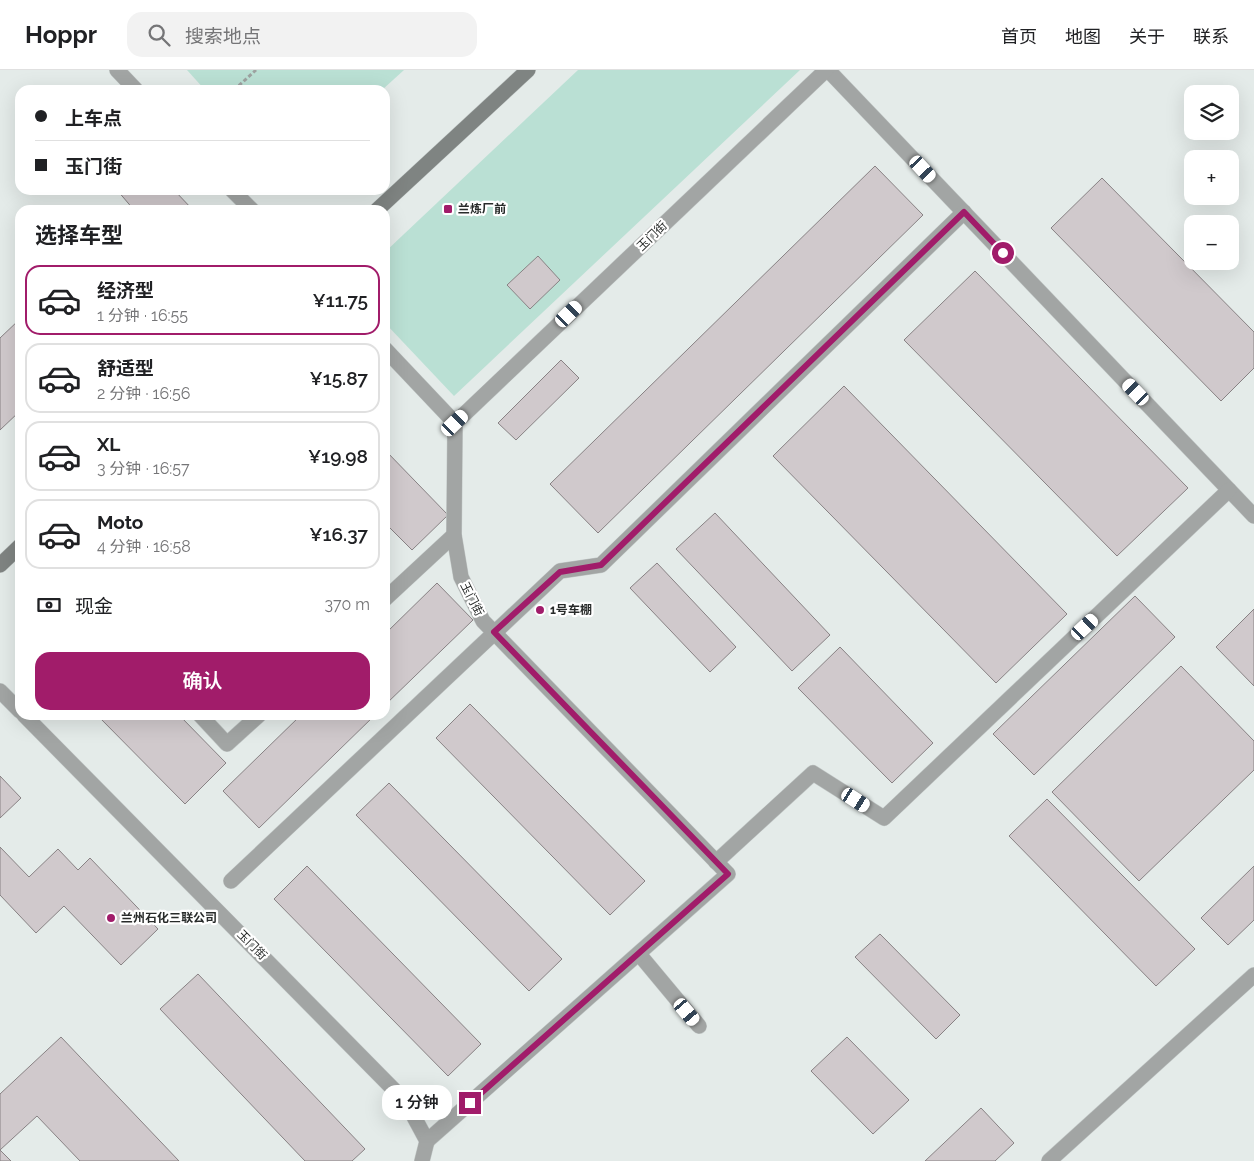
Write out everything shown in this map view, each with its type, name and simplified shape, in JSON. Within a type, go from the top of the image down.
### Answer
[{"type":"street","points":[[117,70],[131,85]]},
{"type":"street","points":[[382,205],[528,70]]},
{"type":"street","points":[[827,70],[1254,516]]},
{"type":"street","name":"玉门街","points":[[29,720],[406,1102],[427,1141],[728,874],[484,620],[461,577],[454,536],[455,423],[827,70]]},
{"type":"street","points":[[237,195],[247,205]]},
{"type":"street","points":[[231,881],[560,572],[601,565],[964,212]]},
{"type":"street","points":[[390,354],[455,423]]},
{"type":"street","points":[[716,862],[813,773],[884,818],[1229,490]]},
{"type":"street","points":[[390,594],[454,536]]},
{"type":"street","points":[[0,565],[15,551]]},
{"type":"street","points":[[0,691],[15,706]]},
{"type":"street","points":[[205,720],[227,744],[253,720]]},
{"type":"street","points":[[639,954],[700,1026]]},
{"type":"street","points":[[1049,1161],[1254,975]]},
{"type":"street","points":[[424,1160],[427,1141]]},
{"type":"path","points":[[240,85],[256,70]]},
{"type":"green space","points":[[187,70],[404,70],[388,85],[200,85]]},
{"type":"green space","points":[[578,70],[800,70],[454,396],[390,328],[390,247]]},
{"type":"building","points":[[875,166],[923,215],[598,533],[550,484]]},
{"type":"building","points":[[1102,178],[1184,261],[1184,270],[1193,270],[1254,332],[1254,368],[1221,401],[1051,228]]},
{"type":"building","points":[[121,195],[179,195],[188,205],[130,205]]},
{"type":"building","points":[[538,256],[560,280],[530,309],[507,285]]},
{"type":"building","points":[[975,271],[1188,488],[1117,556],[904,340]]},
{"type":"building","points":[[15,324],[15,416],[0,430],[0,338]]},
{"type":"building","points":[[561,360],[579,378],[516,440],[498,423]]},
{"type":"building","points":[[844,386],[1067,614],[996,683],[773,456]]},
{"type":"building","points":[[390,455],[448,515],[412,550],[390,528]]},
{"type":"building","points":[[715,513],[830,635],[792,671],[676,549]]},
{"type":"building","points":[[657,563],[736,647],[710,672],[630,588]]},
{"type":"building","points":[[437,583],[473,620],[390,700],[390,629]]},
{"type":"building","points":[[1135,596],[1175,637],[1034,775],[993,734]]},
{"type":"building","points":[[1254,609],[1254,686],[1216,647]]},
{"type":"building","points":[[840,647],[933,743],[892,783],[798,688]]},
{"type":"building","points":[[1181,666],[1254,741],[1254,770],[1139,881],[1052,792]]},
{"type":"building","points":[[470,704],[645,881],[610,915],[436,738]]},
{"type":"building","points":[[102,720],[184,720],[226,763],[185,804]]},
{"type":"building","points":[[296,720],[370,720],[259,828],[223,791]]},
{"type":"building","points":[[0,776],[21,798],[0,818]]},
{"type":"building","points":[[389,783],[562,959],[529,991],[356,815]]},
{"type":"building","points":[[1047,799],[1195,949],[1156,986],[1009,836]]},
{"type":"building","name":"兰州石化三联公司","points":[[0,847],[29,877],[58,849],[78,870],[90,858],[158,929],[121,965],[64,906],[36,933],[0,895]]},
{"type":"building","points":[[307,866],[481,1044],[448,1076],[274,899]]},
{"type":"building","points":[[1254,866],[1254,920],[1228,945],[1201,918]]},
{"type":"building","points":[[880,934],[960,1015],[936,1039],[855,957]]},
{"type":"building","points":[[198,974],[365,1149],[352,1161],[305,1161],[160,1009]]},
{"type":"building","points":[[61,1037],[179,1161],[80,1161],[37,1116],[0,1150],[0,1094]]},
{"type":"building","points":[[847,1037],[909,1100],[873,1134],[811,1071]]},
{"type":"building","points":[[981,1108],[1014,1143],[995,1161],[925,1161]]},
{"type":"building","points":[[0,1150],[11,1161],[0,1161]]},
{"type":"place","name":"兰炼厂前","points":[[448,209]]},
{"type":"place","name":"1号车棚","points":[[540,610]]},
{"type":"place","name":"兰州石化三联公司","points":[[111,918]]},
{"type":"route","points":[[470,1103],[728,874],[494,632],[560,572],[601,565],[964,212],[1003,253]]}]
